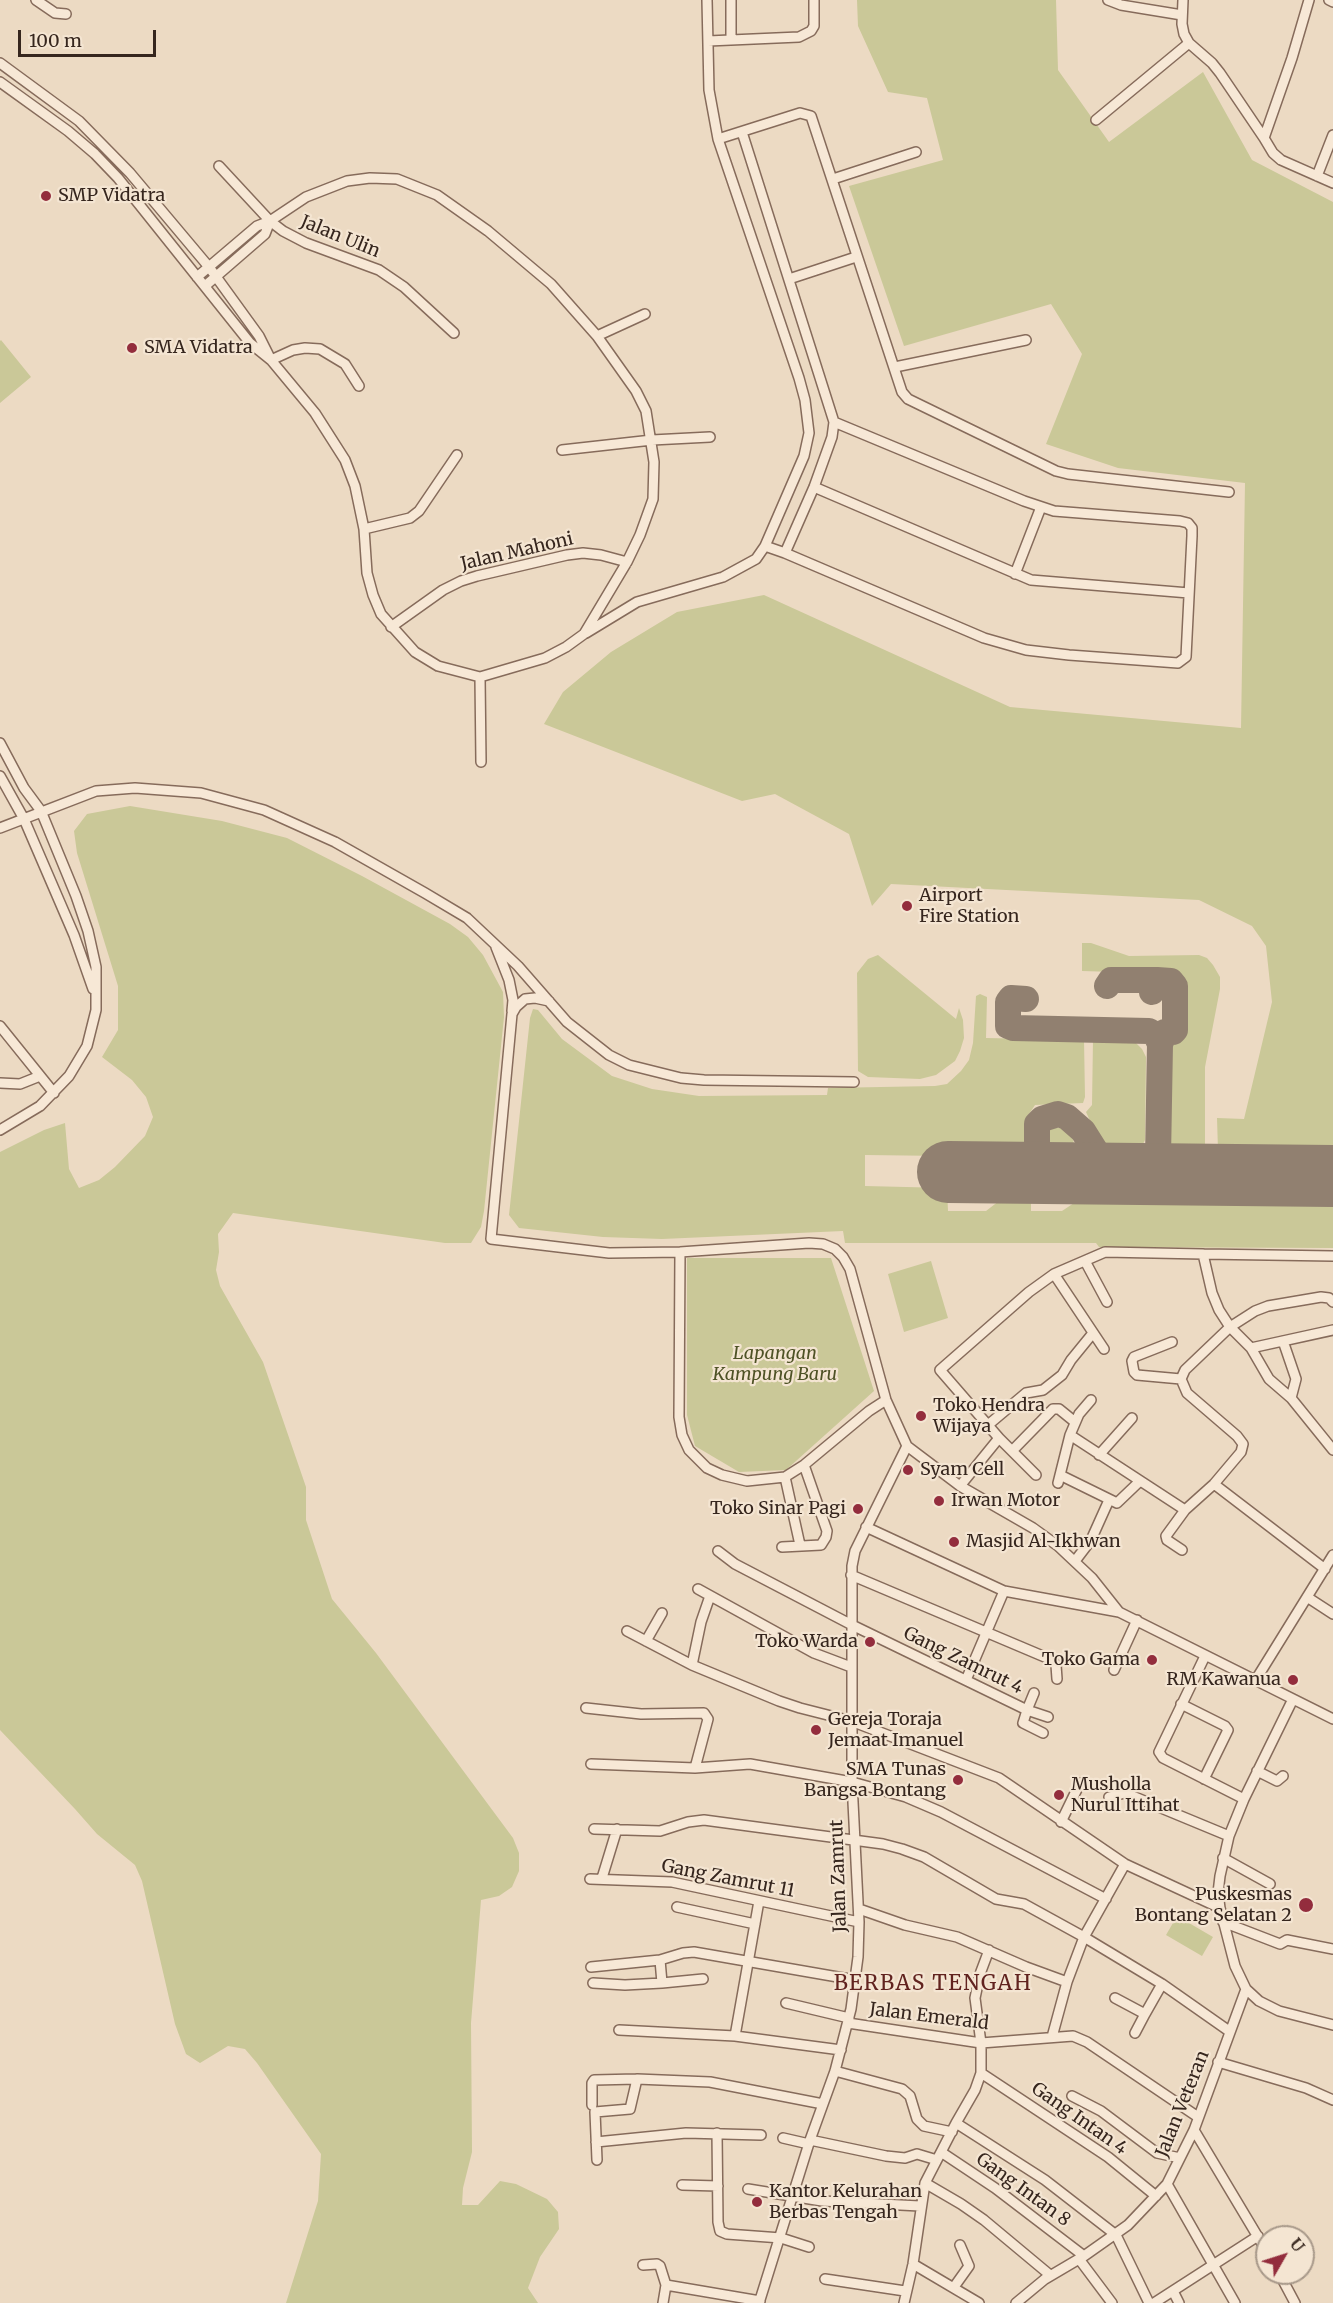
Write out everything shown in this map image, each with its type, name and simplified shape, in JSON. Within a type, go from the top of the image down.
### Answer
[{"type":"street","points":[[36,0],[55,13],[66,14]]},
{"type":"street","points":[[0,82],[42,111],[95,154],[138,200],[250,344],[271,360],[315,413],[345,460],[355,486],[363,529],[367,573],[381,614],[391,627],[415,652],[438,666],[480,677],[545,658],[567,647],[619,612],[658,595],[737,571],[756,558],[765,546],[804,456],[809,433],[808,417],[798,378],[718,139],[709,90],[707,0]]},
{"type":"street","points":[[731,0],[731,40]]},
{"type":"street","points":[[708,42],[800,37],[814,26],[814,0]]},
{"type":"street","points":[[1108,0],[1121,5],[1182,15]]},
{"type":"street","points":[[1183,0],[1184,34],[1189,43],[1212,63],[1273,153],[1281,160],[1333,183]]},
{"type":"street","points":[[1264,138],[1292,58],[1309,0]]},
{"type":"street","points":[[1329,0],[1333,2]]},
{"type":"street","points":[[1096,120],[1189,43]]},
{"type":"street","points":[[0,63],[79,121],[130,173],[209,267],[259,336],[271,360]]},
{"type":"street","points":[[718,139],[800,113],[807,114],[815,123],[856,257],[902,392],[908,399],[1056,471],[1091,478],[1229,492]]},
{"type":"street","points":[[742,132],[834,422],[832,437],[814,487],[785,554]]},
{"type":"street","points":[[1317,176],[1333,135]]},
{"type":"street","points":[[833,179],[916,152]]},
{"type":"street","name":"Jalan Ulin","points":[[219,166],[270,221],[295,238],[364,264],[392,278],[454,333]]},
{"type":"street","points":[[197,277],[257,226],[270,221],[306,197],[347,182],[370,178],[397,178],[437,195],[488,231],[551,284],[597,336],[636,391],[646,411],[652,440],[655,482],[650,512],[627,562],[584,634]]},
{"type":"street","points":[[205,286],[266,234],[270,221]]},
{"type":"street","points":[[789,279],[856,257]]},
{"type":"street","points":[[597,336],[645,314]]},
{"type":"street","points":[[895,367],[1026,340]]},
{"type":"street","points":[[271,360],[293,350],[305,348],[320,350],[345,364],[359,386]]},
{"type":"street","points":[[765,546],[984,638],[1043,653],[1178,663],[1186,657],[1192,536],[1192,528],[1188,523],[1054,512],[834,422]]},
{"type":"street","points":[[562,450],[652,440],[710,437]]},
{"type":"street","points":[[363,529],[410,518],[419,511],[457,455]]},
{"type":"street","points":[[814,487],[1031,580],[1189,593]]},
{"type":"street","points":[[1016,574],[1041,507]]},
{"type":"street","name":"Jalan Mahoni","points":[[391,627],[460,580],[583,553],[627,562]]},
{"type":"street","points":[[604,602],[619,612]]},
{"type":"street","points":[[480,677],[481,762]]},
{"type":"street","points":[[0,743],[24,788],[41,812],[62,859],[88,931],[96,967],[96,1010],[87,1046],[69,1076],[54,1093],[28,1114],[0,1130]]},
{"type":"street","points":[[0,776],[24,819],[74,935],[95,994]]},
{"type":"street","points":[[0,828],[96,791],[135,788],[201,793],[264,810],[335,842],[467,918],[494,942],[567,1022],[609,1055],[629,1065],[704,1080],[854,1082]]},
{"type":"street","points":[[494,942],[509,980],[513,1000],[491,1239],[609,1253],[680,1252],[809,1243],[823,1244],[835,1249],[850,1269],[886,1400],[907,1446],[960,1486],[1033,1528],[1075,1561],[1119,1612]]},
{"type":"street","points":[[512,1014],[525,999],[535,998],[549,1001]]},
{"type":"street","points":[[0,1026],[54,1093]]},
{"type":"street","points":[[0,1083],[20,1084],[40,1076]]},
{"type":"street","points":[[680,1252],[679,1417],[682,1435],[689,1450],[707,1468],[722,1475],[747,1481],[784,1477],[804,1466],[869,1411],[886,1400]]},
{"type":"street","points":[[1036,1475],[999,1438],[940,1370],[1029,1292],[1054,1274],[1105,1252],[1333,1256]]},
{"type":"street","points":[[1203,1254],[1215,1302],[1230,1327],[1251,1348],[1269,1379],[1291,1398],[1333,1450]]},
{"type":"street","points":[[1085,1261],[1107,1302]]},
{"type":"street","points":[[1054,1274],[1104,1349]]},
{"type":"street","points":[[1182,1550],[1166,1538],[1185,1510],[1214,1485],[1241,1452],[1243,1444],[1237,1436],[1187,1393],[1181,1378],[1185,1370],[1230,1327],[1244,1317],[1268,1306],[1321,1297],[1333,1302]]},
{"type":"street","points":[[1251,1348],[1333,1330]]},
{"type":"street","points":[[988,1425],[1026,1393],[1040,1392],[1062,1376],[1092,1333]]},
{"type":"street","points":[[1282,1341],[1296,1379],[1291,1398]]},
{"type":"street","points":[[1172,1342],[1134,1357],[1132,1361],[1134,1372],[1137,1375],[1181,1378]]},
{"type":"street","points":[[1047,1388],[1054,1408]]},
{"type":"street","points":[[1091,1400],[1075,1422],[1059,1479],[1117,1503],[1140,1481]]},
{"type":"street","points":[[1054,1408],[1059,1409],[1075,1422]]},
{"type":"street","points":[[1012,1451],[1054,1408]]},
{"type":"street","points":[[1099,1455],[1132,1418]]},
{"type":"street","points":[[1070,1435],[1185,1510]]},
{"type":"street","points":[[960,1486],[999,1438]]},
{"type":"street","name":"Jalan Zamrut","points":[[760,2302],[810,2142],[835,2071],[855,1980],[859,1909],[852,1782],[851,1575],[853,1558],[866,1527],[907,1446]]},
{"type":"street","points":[[782,1547],[821,1545],[825,1542],[827,1534],[804,1466]]},
{"type":"street","points":[[784,1477],[800,1545]]},
{"type":"street","points":[[1214,1485],[1325,1569]]},
{"type":"street","points":[[1075,1561],[1091,1540],[1109,1500]]},
{"type":"street","points":[[866,1527],[1004,1591],[1119,1612],[1333,1719]]},
{"type":"street","name":"Gang Zamrut 4","points":[[718,1551],[735,1564],[852,1625],[1027,1710],[1023,1723],[1043,1733]]},
{"type":"street","points":[[1254,1681],[1333,1555]]},
{"type":"street","points":[[851,1575],[1052,1660],[1056,1665],[1057,1678]]},
{"type":"street","points":[[698,1589],[814,1653],[851,1667]]},
{"type":"street","points":[[966,1680],[1004,1591]]},
{"type":"street","points":[[692,1665],[700,1622],[710,1596]]},
{"type":"street","points":[[1307,1598],[1333,1614]]},
{"type":"street","points":[[646,1641],[662,1613]]},
{"type":"street","points":[[1114,1670],[1137,1620]]},
{"type":"street","points":[[627,1631],[692,1665],[790,1705],[851,1721],[999,1778],[1125,1864],[1220,1908]]},
{"type":"street","points":[[1205,1656],[1180,1704],[1159,1752],[1163,1758],[1244,1799]]},
{"type":"street","points":[[1034,1693],[1027,1710],[1048,1717]]},
{"type":"street","points":[[1293,1699],[1228,1836],[1218,1893],[1235,1966],[1246,1989],[1259,2001],[1274,2009],[1296,2017],[1333,2025]]},
{"type":"street","points":[[1180,1704],[1225,1726],[1228,1730],[1204,1779]]},
{"type":"street","points":[[586,1708],[641,1714],[704,1713],[708,1719],[695,1768]]},
{"type":"street","points":[[591,1764],[695,1768],[750,1764],[852,1782],[906,1797],[941,1812],[1106,1899]]},
{"type":"street","points":[[1257,1771],[1277,1781],[1282,1776]]},
{"type":"street","points":[[1062,1822],[1080,1783]]},
{"type":"street","points":[[1109,1797],[1125,1792],[1228,1836]]},
{"type":"street","points":[[594,1829],[660,1831],[688,1822],[704,1820],[883,1844],[924,1857],[996,1899],[1024,1904],[1084,1937],[1162,1984],[1229,2031]]},
{"type":"street","points":[[602,1878],[617,1829]]},
{"type":"street","points":[[1223,1858],[1270,1884]]},
{"type":"street","points":[[1052,2037],[1067,1982],[1084,1937],[1125,1864]]},
{"type":"street","name":"Gang Zamrut 11","points":[[590,1879],[672,1882],[859,1922]]},
{"type":"street","points":[[735,2036],[759,1901]]},
{"type":"street","points":[[677,1907],[754,1924]]},
{"type":"street","points":[[859,1909],[904,1925],[957,1938],[1026,1968],[1067,1982]]},
{"type":"street","points":[[1223,1922],[1280,1944],[1287,1941],[1333,1949]]},
{"type":"street","points":[[904,2303],[913,2264],[925,2183],[975,2090],[981,2073],[981,2043],[975,1998],[980,1974],[989,1950]]},
{"type":"street","points":[[591,1967],[660,1959],[694,1952],[855,1980]]},
{"type":"street","points":[[660,1959],[662,1983]]},
{"type":"street","points":[[593,1983],[625,1985],[703,1979]]},
{"type":"street","points":[[1135,2032],[1162,1984]]},
{"type":"street","name":"Jalan Veteran","points":[[1016,2303],[1050,2275],[1116,2235],[1139,2215],[1167,2184],[1194,2130],[1246,1989]]},
{"type":"street","points":[[1115,1998],[1145,2014]]},
{"type":"street","name":"Jalan Emerald","points":[[786,2003],[848,2020],[981,2043],[1065,2036],[1081,2038],[1198,2117]]},
{"type":"street","points":[[619,2030],[735,2036],[841,2050]]},
{"type":"street","points":[[1218,2062],[1306,2088],[1333,2100]]},
{"type":"street","points":[[835,2071],[902,2089],[910,2096],[917,2118],[923,2126],[954,2128],[1046,2180],[1116,2235],[1149,2303]]},
{"type":"street","name":"Gang Intan 4","points":[[981,2073],[1108,2157],[1156,2196]]},
{"type":"street","points":[[592,2105],[594,2080],[637,2079],[710,2082],[823,2104]]},
{"type":"street","points":[[597,2160],[595,2112],[630,2109],[637,2079]]},
{"type":"street","points":[[1072,2096],[1101,2111],[1157,2153],[1180,2158]]},
{"type":"street","points":[[1194,2130],[1255,2230]]},
{"type":"street","points":[[596,2142],[686,2133],[761,2134]]},
{"type":"street","points":[[717,2133],[720,2231],[727,2234],[781,2238],[809,2247]]},
{"type":"street","points":[[783,2138],[885,2156],[905,2158],[917,2154],[939,2156]]},
{"type":"street","name":"Gang Intan 8","points":[[939,2156],[995,2187],[1081,2257],[1112,2303]]},
{"type":"street","points":[[925,2183],[977,2215],[1050,2275]]},
{"type":"street","points":[[1167,2184],[1215,2264],[1235,2303]]},
{"type":"street","points":[[682,2185],[717,2186]]},
{"type":"street","points":[[748,2189],[834,2202],[920,2206]]},
{"type":"street","points":[[1154,2303],[1255,2237]]},
{"type":"street","points":[[954,2287],[969,2266],[960,2245]]},
{"type":"street","points":[[913,2264],[979,2303]]},
{"type":"street","points":[[643,2265],[658,2265],[666,2285],[663,2303]]},
{"type":"street","points":[[825,2279],[905,2291]]},
{"type":"street","points":[[666,2285],[760,2302]]},
{"type":"street","points":[[1286,2285],[1296,2303]]},
{"type":"street","points":[[1173,2291],[1179,2303]]},
{"type":"green space","points":[[857,0],[1056,0],[1058,70],[1109,142],[1203,72],[1252,160],[1333,202],[1333,1160],[1227,1159],[1218,1150],[1217,1118],[1244,1119],[1272,1002],[1266,946],[1252,926],[1199,900],[891,884],[872,906],[849,834],[775,794],[742,801],[544,724],[563,692],[611,652],[677,612],[764,595],[1010,707],[1241,728],[1245,483],[1118,468],[1046,444],[1082,354],[1051,304],[904,346],[849,186],[943,160],[927,98],[888,92],[858,26]]},
{"type":"green space","points":[[0,341],[31,377],[0,403]]},
{"type":"green space","points":[[130,806],[222,821],[287,838],[450,924],[468,937],[483,955],[503,992],[504,1017],[484,1211],[481,1227],[471,1243],[445,1243],[233,1213],[218,1234],[219,1252],[216,1270],[220,1286],[263,1362],[306,1487],[306,1520],[332,1599],[376,1653],[513,1838],[519,1853],[519,1871],[512,1887],[499,1896],[481,1900],[471,2023],[472,2152],[463,2188],[462,2205],[478,2205],[500,2181],[516,2184],[547,2199],[558,2212],[559,2229],[540,2257],[528,2288],[538,2303],[286,2303],[318,2201],[321,2154],[245,2049],[228,2046],[200,2063],[186,2054],[175,2024],[142,1881],[135,1865],[97,1834],[0,1730],[0,1152],[44,1130],[65,1123],[69,1169],[79,1188],[99,1180],[115,1167],[145,1136],[153,1117],[146,1097],[132,1080],[102,1057],[118,1030],[118,986],[77,853],[74,831],[87,814]]},
{"type":"green space","points":[[1082,943],[1091,943],[1129,956],[1199,955],[1207,958],[1220,977],[1220,989],[1205,1067],[1205,1151],[1196,1159],[1177,1159],[1163,1141],[1165,1060],[1173,1045],[1180,1041],[1180,974],[1082,971]]},
{"type":"green space","points":[[878,955],[956,1019],[959,1008],[963,1020],[964,1038],[960,1051],[955,1061],[936,1075],[920,1079],[868,1077],[858,1071],[857,973],[868,959]]},
{"type":"green space","points":[[980,994],[987,997],[986,1038],[1084,1040],[1085,1097],[1083,1103],[1035,1105],[1027,1117],[1026,1157],[865,1155],[865,1186],[947,1188],[948,1211],[986,1211],[1017,1187],[1031,1189],[1031,1211],[1062,1211],[1095,1189],[1333,1192],[1333,1248],[1099,1247],[1096,1243],[845,1243],[843,1231],[662,1239],[603,1237],[519,1228],[509,1215],[530,1018],[533,1009],[538,1010],[562,1039],[612,1076],[652,1089],[699,1096],[827,1095],[828,1088],[947,1084],[969,1060],[973,1043],[976,996]]},
{"type":"green space","points":[[1093,1040],[1133,1040],[1146,1057],[1145,1140],[1141,1148],[1129,1158],[1114,1158],[1098,1138],[1086,1112],[1092,1105]]},
{"type":"green space","points":[[1051,1128],[1062,1128],[1068,1131],[1073,1138],[1074,1145],[1071,1151],[1049,1153],[1045,1137]]},
{"type":"green space","name":"Lapangan Kampung Baru","points":[[687,1258],[831,1258],[874,1391],[786,1470],[739,1472],[695,1446],[687,1415]]},
{"type":"green space","points":[[931,1261],[948,1318],[904,1332],[888,1274]]},
{"type":"green space","points":[[1177,1916],[1213,1937],[1202,1956],[1166,1935]]},
{"type":"taxiway","points":[[1107,986],[1111,980],[1157,980]]},
{"type":"taxiway","points":[[1152,992],[1153,984],[1157,980],[1171,981],[1175,986],[1175,1030],[1165,1032],[1160,1044]]},
{"type":"taxiway","points":[[1026,999],[1011,998],[1008,1002],[1008,1026],[1013,1028],[1149,1031],[1156,1035],[1160,1044],[1158,1158]]},
{"type":"taxiway","points":[[1037,1173],[1037,1124],[1042,1119],[1058,1114],[1067,1117],[1083,1131],[1110,1174]]},
{"type":"taxiway","points":[[1137,1174],[1151,1167],[1158,1158],[1162,1165],[1174,1174]]},
{"type":"runway","points":[[948,1172],[1333,1176]]},
{"type":"place","name":"SMP Vidatra","points":[[46,196]]},
{"type":"place","name":"SMA Vidatra","points":[[132,348]]},
{"type":"place","name":"Airport Fire Station","points":[[907,906]]},
{"type":"place","name":"Toko Hendra Wijaya","points":[[921,1416]]},
{"type":"place","name":"Syam Cell","points":[[908,1470]]},
{"type":"place","name":"Irwan Motor","points":[[939,1501]]},
{"type":"place","name":"Toko Sinar Pagi","points":[[858,1509]]},
{"type":"place","name":"Masjid Al-Ikhwan","points":[[954,1542]]},
{"type":"place","name":"Toko Warda","points":[[870,1642]]},
{"type":"place","name":"Toko Gama","points":[[1152,1660]]},
{"type":"place","name":"RM Kawanua","points":[[1293,1680]]},
{"type":"place","name":"Gereja Toraja Jemaat Imanuel","points":[[816,1730]]},
{"type":"place","name":"SMA Tunas Bangsa Bontang","points":[[958,1780]]},
{"type":"place","name":"Musholla Nurul Ittihat","points":[[1059,1795]]},
{"type":"place","name":"Puskesmas Bontang Selatan 2","points":[[1306,1905]]},
{"type":"place","name":"Kantor Kelurahan Berbas Tengah","points":[[757,2202]]},
{"type":"district","name":"BERBAS TENGAH","points":[[933,1984]]}]
